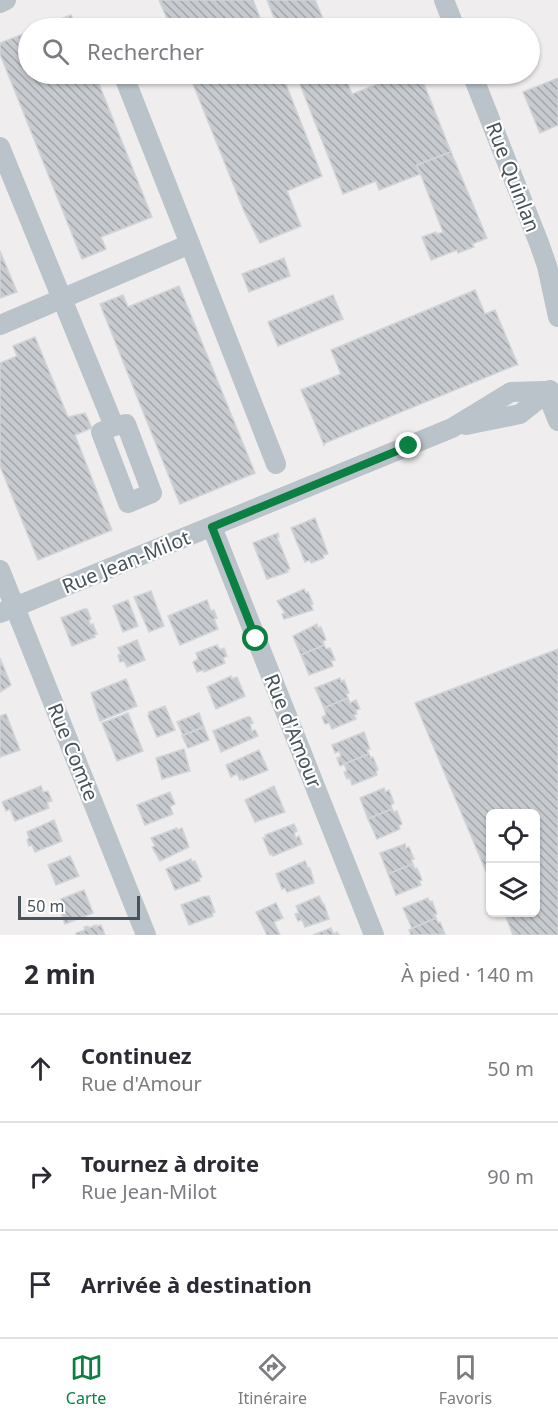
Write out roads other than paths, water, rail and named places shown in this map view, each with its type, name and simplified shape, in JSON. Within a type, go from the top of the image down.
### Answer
[{"type":"street","points":[[0,3],[6,0]]},
{"type":"street","points":[[444,0],[451,18]]},
{"type":"street","points":[[127,84],[276,464]]},
{"type":"street","name":"Rue Quinlan","points":[[476,84],[539,243],[558,317]]},
{"type":"street","points":[[0,147],[114,426]]},
{"type":"street","points":[[0,325],[190,244]]},
{"type":"street","points":[[552,388],[558,421]]},
{"type":"street","name":"Rue Jean-Milot","points":[[8,610],[452,428],[520,414],[552,388]]},
{"type":"street","name":"Rue d'Amour","points":[[212,527],[374,935]]},
{"type":"street","name":"Rue Comte","points":[[0,570],[8,610],[146,935]]}]
